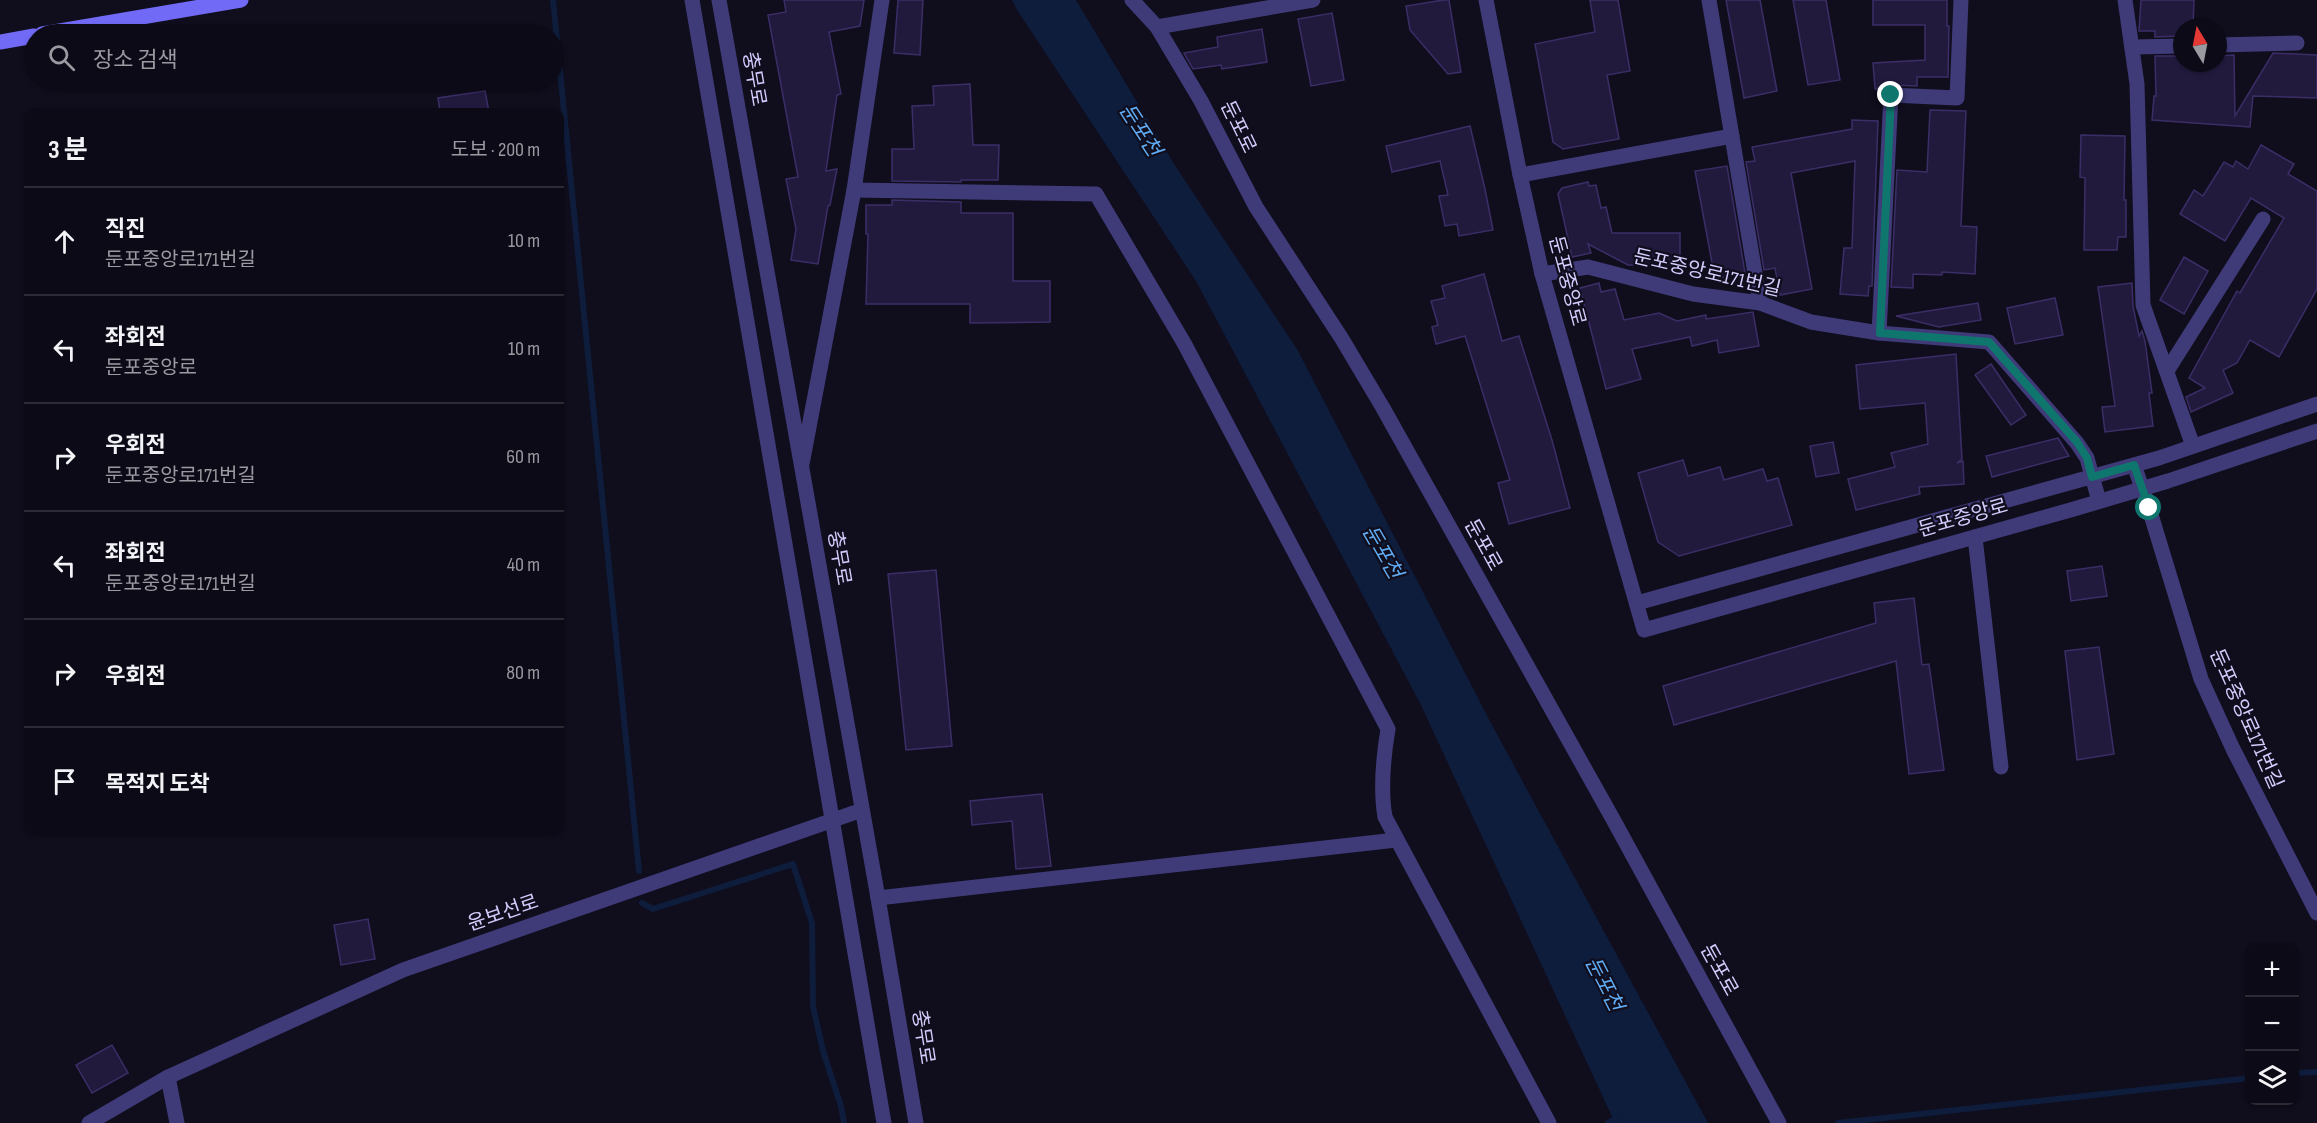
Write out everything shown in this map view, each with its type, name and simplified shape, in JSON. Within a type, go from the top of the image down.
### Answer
[{"type":"main road","points":[[101,24],[241,0]]},
{"type":"main road","points":[[0,42],[24,38]]},
{"type":"street","points":[[692,0],[884,1123]]},
{"type":"street","name":"충무로","points":[[719,0],[916,1123]]},
{"type":"street","points":[[802,467],[854,190],[882,0]]},
{"type":"street","name":"둔포로","points":[[1131,0],[1157,27],[1201,101],[1257,207],[1342,339],[1383,408],[1609,811],[1779,1123]]},
{"type":"street","points":[[1157,27],[1313,0]]},
{"type":"street","name":"둔포중앙로","points":[[1486,0],[1542,274],[1644,630],[2099,501],[2317,431]]},
{"type":"street","points":[[1709,0],[1760,303]]},
{"type":"street","points":[[1880,333],[1891,95],[1957,99],[1961,0]]},
{"type":"street","points":[[2125,0],[2137,84],[2144,305],[2193,446]]},
{"type":"street","points":[[2227,45],[2297,43]]},
{"type":"street","points":[[2132,47],[2173,46]]},
{"type":"street","points":[[1520,175],[1732,136]]},
{"type":"street","points":[[854,190],[1096,194],[1184,343],[1388,729],[1383,755],[1382,799],[1385,817],[1549,1123]]},
{"type":"street","points":[[2167,371],[2263,219]]},
{"type":"street","name":"둔포중앙로171번길","points":[[1542,274],[1588,267],[1693,294],[1760,303],[1811,322],[1880,333],[1989,342],[2077,442],[2087,458],[2099,501]]},
{"type":"street","name":"둔포중앙로","points":[[1637,603],[2134,465],[2317,404]]},
{"type":"street","name":"둔포중앙로171번길","points":[[2134,465],[2201,679],[2233,749],[2317,913]]},
{"type":"street","points":[[1974,537],[2001,767]]},
{"type":"street","name":"윤보선로","points":[[90,1123],[168,1077],[403,970],[862,810]]},
{"type":"street","points":[[878,898],[1396,840]]},
{"type":"street","points":[[168,1077],[177,1123]]},
{"type":"water","name":"둔포천","points":[[1012,0],[1076,0],[1174,164],[1297,349],[1492,725],[1708,1123],[1615,1123],[1420,703],[1196,281]]},
{"type":"building","points":[[784,0],[864,0],[860,26],[829,32],[841,94],[837,95],[826,171],[837,169],[818,264],[791,260],[796,229],[786,179],[798,177],[768,15],[786,12]]},
{"type":"building","points":[[898,0],[923,0],[920,55],[894,53]]},
{"type":"building","points":[[1449,0],[1461,72],[1448,74],[1410,30],[1406,6]]},
{"type":"building","points":[[1590,0],[1618,0],[1630,71],[1607,75],[1619,139],[1563,149],[1553,142],[1535,44],[1595,32]]},
{"type":"building","points":[[1726,0],[1760,0],[1777,91],[1744,98]]},
{"type":"building","points":[[1793,0],[1826,0],[1840,80],[1808,85]]},
{"type":"building","points":[[1873,0],[1947,0],[1948,77],[1917,77],[1917,86],[1891,85],[1875,89],[1873,63],[1925,60],[1925,25],[1873,25]]},
{"type":"building","points":[[2141,0],[2194,0],[2193,18],[2173,18],[2173,36],[2155,37],[2155,31],[2139,31]]},
{"type":"building","points":[[1332,13],[1344,80],[1311,86],[1298,19]]},
{"type":"building","points":[[1262,29],[1267,62],[1222,69],[1221,65],[1193,69],[1184,53],[1218,47],[1217,37]]},
{"type":"building","points":[[2273,53],[2317,55],[2317,98],[2253,96],[2250,127],[2152,120],[2154,96],[2156,96],[2155,56],[2173,56],[2173,72],[2227,72],[2227,55],[2234,55],[2235,116]]},
{"type":"building","points":[[970,84],[973,145],[999,145],[998,180],[892,181],[892,149],[914,149],[912,106],[934,105],[933,86]]},
{"type":"building","points":[[485,91],[488,108],[439,108],[438,98]]},
{"type":"building","points":[[1930,110],[1966,111],[1961,226],[1977,227],[1975,274],[1942,272],[1942,275],[1913,274],[1913,288],[1891,287],[1897,170],[1927,172]]},
{"type":"building","points":[[1852,120],[1878,121],[1872,286],[1869,286],[1868,296],[1840,294],[1844,248],[1852,248],[1855,161],[1791,173],[1812,289],[1780,295],[1775,268],[1764,270],[1746,162],[1755,161],[1752,147],[1852,129]]},
{"type":"building","points":[[1470,126],[1493,230],[1459,236],[1457,224],[1445,226],[1439,196],[1448,195],[1440,161],[1392,172],[1386,146]]},
{"type":"building","points":[[2081,135],[2125,136],[2126,237],[2118,237],[2117,250],[2084,250],[2085,178],[2080,177]]},
{"type":"building","points":[[2261,145],[2294,164],[2288,174],[2317,191],[2317,289],[2279,357],[2250,340],[2237,363],[2223,370],[2233,393],[2191,412],[2186,397],[2205,388],[2189,378],[2237,291],[2240,293],[2284,218],[2251,198],[2225,241],[2180,214],[2194,190],[2203,196],[2224,162],[2233,167],[2236,161],[2248,169]]},
{"type":"building","points":[[1727,166],[1745,273],[1715,279],[1695,171]]},
{"type":"building","points":[[1588,182],[1589,186],[1596,185],[1601,208],[1606,207],[1612,233],[1680,233],[1680,265],[1628,265],[1588,244],[1591,253],[1572,257],[1558,194],[1562,188]]},
{"type":"building","points":[[892,200],[961,202],[961,213],[1013,213],[1013,281],[1050,281],[1050,322],[970,323],[970,304],[866,304],[868,234],[866,234],[866,205],[892,205]]},
{"type":"building","points":[[2184,257],[2208,271],[2184,314],[2160,300]]},
{"type":"building","points":[[1484,274],[1502,341],[1519,336],[1552,440],[1570,508],[1509,524],[1498,483],[1510,480],[1465,336],[1436,344],[1432,327],[1438,325],[1431,301],[1445,298],[1442,286]]},
{"type":"building","points":[[1599,283],[1601,292],[1615,289],[1624,320],[1659,313],[1677,321],[1706,315],[1706,319],[1753,312],[1759,346],[1719,353],[1717,340],[1692,346],[1690,337],[1632,349],[1641,379],[1606,389],[1580,288]]},
{"type":"building","points":[[2132,283],[2133,306],[2139,336],[2142,331],[2145,341],[2152,393],[2149,393],[2153,426],[2105,432],[2102,407],[2115,406],[2098,287]]},
{"type":"building","points":[[2055,298],[2063,335],[2015,344],[2007,308]]},
{"type":"building","points":[[1978,303],[1981,320],[1939,327],[1896,316]]},
{"type":"building","points":[[1956,354],[1962,459],[1957,463],[1963,461],[1964,484],[1919,487],[1920,494],[1856,510],[1848,479],[1895,467],[1891,453],[1928,444],[1925,403],[1860,409],[1856,365]]},
{"type":"building","points":[[1991,364],[2026,415],[2011,425],[1975,375]]},
{"type":"building","points":[[2058,438],[2069,456],[1992,477],[1986,456]]},
{"type":"building","points":[[1833,442],[1839,473],[1816,477],[1810,446]]},
{"type":"building","points":[[1683,460],[1688,476],[1720,467],[1724,480],[1763,469],[1767,481],[1778,478],[1792,525],[1679,556],[1658,542],[1638,473]]},
{"type":"building","points":[[2102,566],[2107,596],[2071,601],[2067,571]]},
{"type":"building","points":[[936,570],[952,746],[906,750],[888,574]]},
{"type":"building","points":[[1914,598],[1922,665],[1929,664],[1944,770],[1909,774],[1896,661],[1674,725],[1663,686],[1876,623],[1874,603]]},
{"type":"building","points":[[2099,647],[2114,754],[2077,760],[2065,651]]},
{"type":"building","points":[[1042,794],[1051,866],[1016,869],[1012,821],[972,825],[970,801]]},
{"type":"building","points":[[368,919],[375,959],[341,965],[334,925]]},
{"type":"building","points":[[112,1045],[128,1073],[92,1093],[76,1065]]},
{"type":"waterway","points":[[553,0],[555,24]]},
{"type":"waterway","points":[[562,90],[564,108]]},
{"type":"waterway","points":[[564,111],[639,871]]},
{"type":"waterway","points":[[642,903],[653,909],[793,864],[812,923],[813,1006],[823,1051],[841,1106],[844,1123]]},
{"type":"waterway","points":[[2299,1073],[2317,1072]]},
{"type":"waterway","points":[[1838,1123],[2245,1079]]},
{"type":"waterway","points":[[1608,1123],[1621,1116]]},
{"type":"route","points":[[1891,95],[1880,333],[1989,342],[2077,442],[2087,458],[2092,477],[2134,465],[2149,508]]}]
